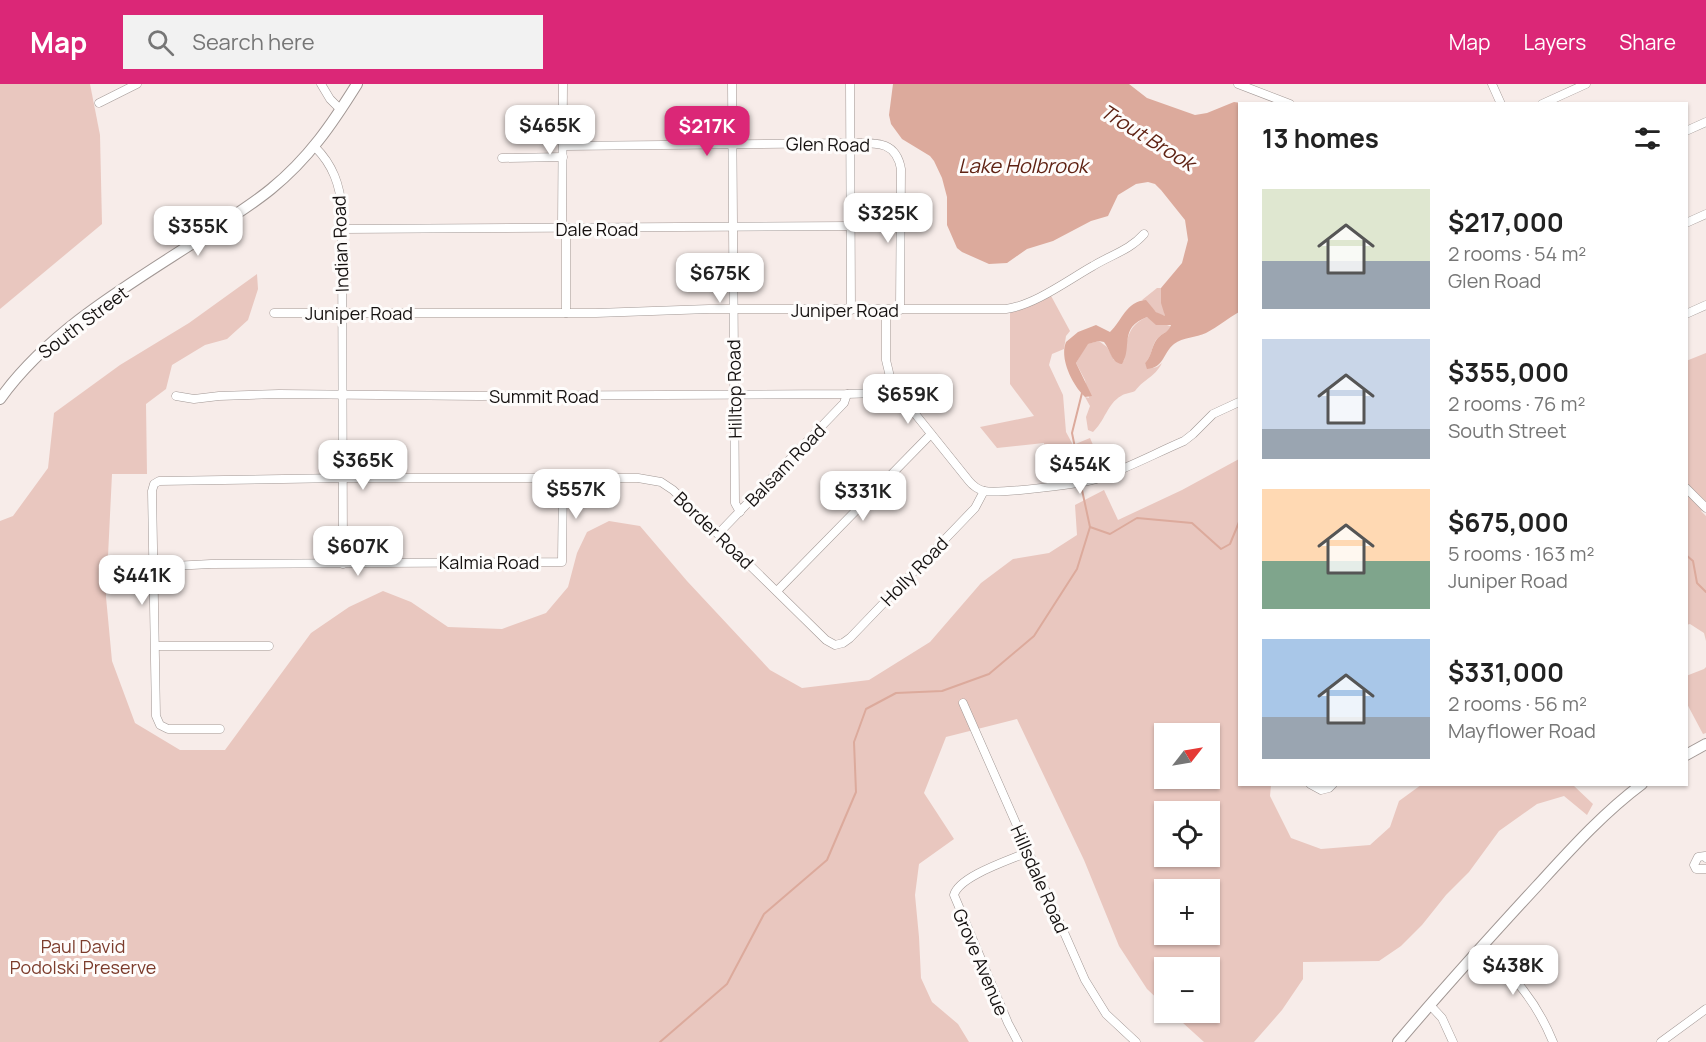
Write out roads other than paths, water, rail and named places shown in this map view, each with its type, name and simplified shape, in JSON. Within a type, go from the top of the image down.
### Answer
[{"type":"main road","name":"South Street","points":[[0,399],[31,362],[68,329],[264,195],[315,147],[357,84]]},
{"type":"main road","points":[[1688,754],[1706,744]]},
{"type":"main road","points":[[1398,1042],[1482,946],[1592,827],[1640,786]]},
{"type":"street","points":[[99,103],[136,84]]},
{"type":"street","points":[[321,84],[332,102],[341,110]]},
{"type":"street","points":[[563,84],[566,313]]},
{"type":"street","name":"Hilltop Road","points":[[732,84],[735,503],[740,512]]},
{"type":"street","points":[[850,84],[851,310]]},
{"type":"street","points":[[1238,84],[1285,102]]},
{"type":"street","points":[[1492,84],[1500,102]]},
{"type":"street","points":[[1546,102],[1586,84]]},
{"type":"street","points":[[1688,130],[1706,122]]},
{"type":"street","name":"Glen Road","points":[[563,146],[850,143],[878,144],[889,147],[895,152],[901,169],[900,310]]},
{"type":"street","name":"Indian Road","points":[[315,147],[330,165],[338,184],[342,203],[343,564]]},
{"type":"street","points":[[502,158],[563,156]]},
{"type":"street","points":[[1688,222],[1706,214]]},
{"type":"street","name":"Dale Road","points":[[342,229],[851,226]]},
{"type":"street","name":"Juniper Road","points":[[274,313],[1002,309],[1020,306],[1126,250],[1144,234]]},
{"type":"street","points":[[1688,313],[1706,305]]},
{"type":"street","points":[[886,310],[886,360],[894,387],[972,484],[984,491],[1076,483],[1099,478],[1184,441],[1217,411],[1238,402]]},
{"type":"street","name":"Summit Road","points":[[176,396],[194,399],[272,394],[847,394],[876,393],[894,387]]},
{"type":"street","name":"Balsam Road","points":[[718,534],[844,403],[847,394]]},
{"type":"street","points":[[777,591],[931,434]]},
{"type":"street","name":"Border Road","points":[[153,567],[152,491],[154,484],[161,481],[342,478],[642,478],[661,482],[673,490],[826,640],[832,645],[838,645]]},
{"type":"street","name":"Kalmia Road","points":[[153,567],[477,561],[562,562],[563,478]]},
{"type":"street","points":[[1688,490],[1706,508]]},
{"type":"street","name":"Holly Road","points":[[838,645],[850,638],[975,507],[984,491]]},
{"type":"street","points":[[153,567],[156,713],[160,725],[168,729],[220,729]]},
{"type":"street","points":[[156,646],[269,646]]},
{"type":"street","name":"Hillsdale Road","points":[[963,703],[1091,992],[1106,1014],[1136,1042]]},
{"type":"street","points":[[1314,786],[1321,790],[1331,786]]},
{"type":"street","name":"Grove Avenue","points":[[1018,1042],[1003,1013],[954,896],[958,887],[968,879],[1028,852]]},
{"type":"street","points":[[1706,858],[1705,856],[1698,857],[1694,865],[1700,870],[1706,869]]},
{"type":"street","points":[[1482,946],[1509,972],[1537,1007],[1553,1042]]},
{"type":"street","points":[[1430,1005],[1442,1018],[1453,1042]]},
{"type":"street","points":[[1662,1042],[1706,1009]]},
{"type":"water","name":"Lake Holbrook","points":[[893,84],[1129,84],[1147,98],[1195,115],[1238,103],[1238,313],[1206,333],[1174,344],[1160,363],[1153,368],[1147,369],[1145,363],[1157,339],[1171,325],[1156,325],[1147,317],[1138,321],[1129,332],[1122,364],[1115,361],[1104,342],[1088,344],[1076,363],[1092,396],[1085,397],[1068,372],[1064,356],[1066,342],[1078,332],[1096,325],[1110,332],[1129,308],[1139,301],[1146,300],[1156,312],[1165,316],[1161,303],[1161,288],[1182,263],[1188,240],[1185,220],[1155,184],[1148,182],[1136,184],[1118,195],[1108,216],[1091,221],[1053,241],[1027,249],[1007,263],[989,264],[957,248],[947,225],[947,197],[934,161],[930,156],[902,139],[891,124],[889,115]]},
{"type":"waterway","name":"Trout Brook","points":[[1080,472],[1072,433],[1082,393]]},
{"type":"waterway","name":"Trout Brook","points":[[660,1042],[727,984],[764,914],[827,860],[856,792],[854,742],[866,709],[896,693],[942,691],[989,674],[1034,636],[1077,569],[1090,527],[1082,490]]},
{"type":"waterway","points":[[1090,527],[1110,534],[1137,518],[1192,523],[1221,549],[1230,544],[1238,524]]},
{"type":"waterway","points":[[1688,557],[1693,561],[1697,583],[1706,592]]},
{"type":"park label","name":"Paul David Podolski Preserve","points":[[83,956]]}]
